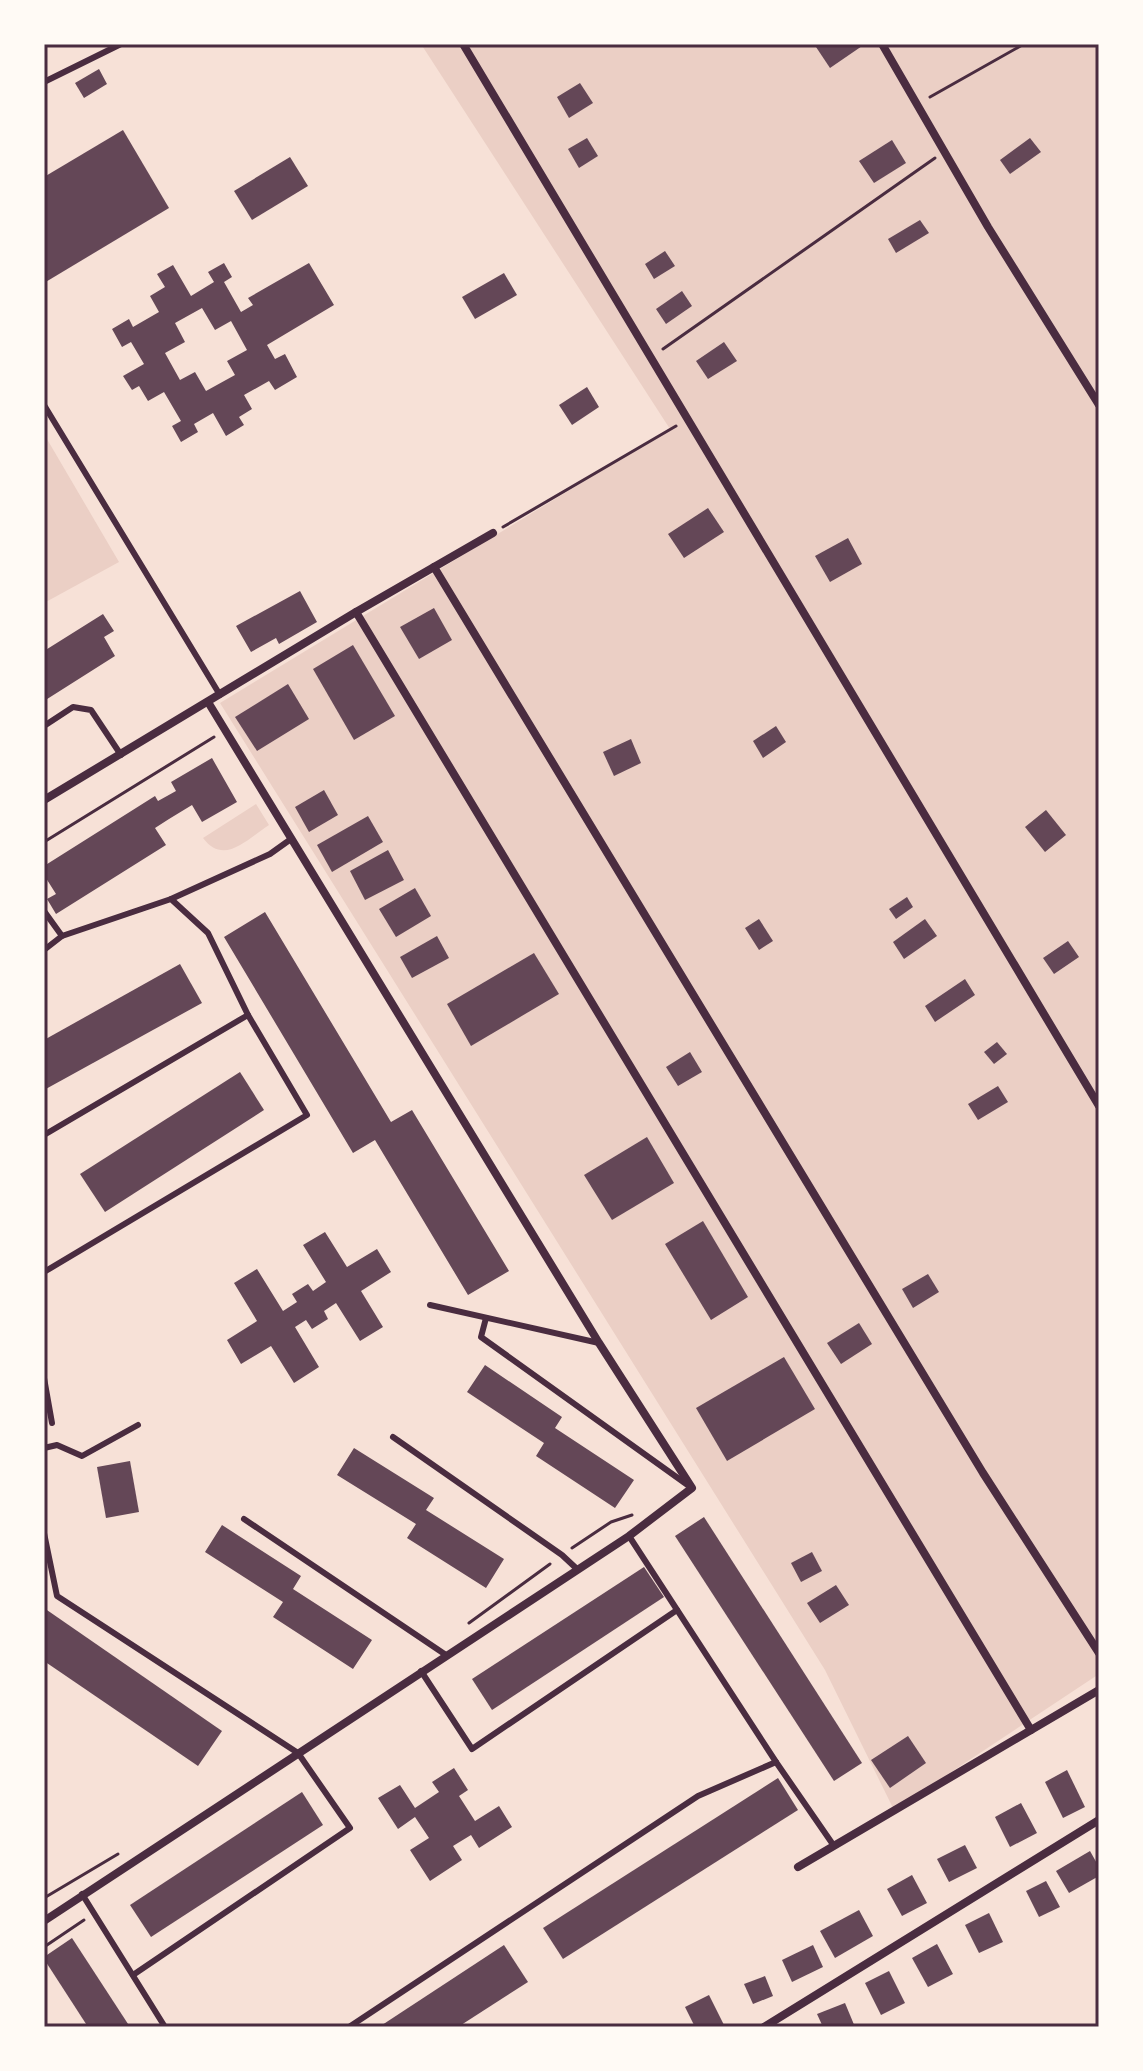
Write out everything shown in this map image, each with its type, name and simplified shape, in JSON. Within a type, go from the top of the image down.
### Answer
[{"type":"street","points":[[463,44],[1099,1106]]},
{"type":"street","points":[[882,44],[988,227],[1099,405]]},
{"type":"street","points":[[44,800],[493,533]]},
{"type":"street","points":[[434,567],[975,1460],[1099,1653]]},
{"type":"street","points":[[356,612],[1031,1730]]},
{"type":"street","points":[[44,1921],[629,1536],[692,1488],[599,1343],[208,702]]},
{"type":"street","points":[[798,1867],[1099,1690]]},
{"type":"street","points":[[764,2027],[1099,1820]]},
{"type":"lane","points":[[44,82],[121,44]]},
{"type":"lane","points":[[44,405],[220,695]]},
{"type":"lane","points":[[44,726],[73,707],[91,710],[121,755]]},
{"type":"lane","points":[[44,950],[62,936],[171,899],[270,854],[291,839]]},
{"type":"lane","points":[[44,1272],[307,1115],[248,1015],[208,933],[171,899]]},
{"type":"lane","points":[[44,911],[62,936]]},
{"type":"lane","points":[[44,1135],[248,1015]]},
{"type":"lane","points":[[430,1305],[599,1343]]},
{"type":"lane","points":[[486,1318],[481,1337],[692,1488]]},
{"type":"lane","points":[[44,1378],[52,1423]]},
{"type":"lane","points":[[44,1448],[57,1445],[82,1456],[138,1425]]},
{"type":"lane","points":[[393,1437],[562,1555],[577,1569]]},
{"type":"lane","points":[[244,1519],[446,1655]]},
{"type":"lane","points":[[44,1533],[57,1596],[298,1753],[350,1828],[133,1975]]},
{"type":"lane","points":[[629,1536],[834,1846]]},
{"type":"lane","points":[[421,1671],[472,1749],[677,1610]]},
{"type":"lane","points":[[349,2027],[698,1796],[776,1762]]},
{"type":"lane","points":[[82,1894],[165,2027]]},
{"type":"path","points":[[917,105],[1024,44]]},
{"type":"path","points":[[650,358],[944,152]]},
{"type":"path","points":[[493,533],[686,420]]},
{"type":"path","points":[[44,842],[225,730]]},
{"type":"path","points":[[44,1947],[94,1913]]},
{"type":"shaded area","points":[[421,44],[1099,44],[1099,1674],[894,1810],[825,1670],[220,703],[670,429]]},
{"type":"shaded area","points":[[44,434],[119,562],[44,603]]},
{"type":"shaded area","points":[[256,804],[269,825],[244,843],[219,850],[203,838]]},
{"type":"building","points":[[814,44],[865,44],[830,68]]},
{"type":"building","points":[[99,69],[107,84],[84,98],[75,83]]},
{"type":"building","points":[[580,83],[593,103],[569,118],[557,97]]},
{"type":"building","points":[[123,130],[169,208],[44,283],[44,177]]},
{"type":"building","points":[[587,138],[598,156],[579,168],[568,149]]},
{"type":"building","points":[[1030,138],[1041,152],[1010,174],[1000,160]]},
{"type":"building","points":[[892,140],[906,163],[874,183],[859,161]]},
{"type":"building","points":[[290,157],[308,186],[252,220],[234,191]]},
{"type":"building","points":[[920,220],[929,233],[896,253],[888,239]]},
{"type":"building","points":[[665,251],[675,266],[654,279],[645,264]]},
{"type":"building","points":[[224,263],[232,277],[224,282],[241,312],[253,305],[248,298],[309,263],[334,305],[267,345],[275,359],[285,354],[297,377],[275,390],[269,381],[244,395],[252,409],[239,417],[244,425],[226,436],[213,413],[194,424],[198,432],[181,442],[172,426],[181,421],[164,392],[148,401],[139,386],[132,390],[123,376],[144,364],[131,342],[122,347],[112,329],[129,319],[133,327],[159,312],[150,296],[165,287],[157,274],[173,265],[191,296],[214,282],[208,272]],"holes":[[[202,308],[215,330],[231,321],[247,350],[227,361],[235,375],[206,391],[195,372],[180,380],[165,353],[185,342],[175,323]]]},
{"type":"building","points":[[504,273],[517,295],[475,319],[462,297]]},
{"type":"building","points":[[682,291],[692,306],[666,324],[656,309]]},
{"type":"building","points":[[724,342],[737,361],[708,379],[696,361]]},
{"type":"building","points":[[587,387],[599,407],[572,425],[559,405]]},
{"type":"building","points":[[708,508],[724,532],[684,558],[668,534]]},
{"type":"building","points":[[848,538],[862,564],[830,582],[815,556]]},
{"type":"building","points":[[300,591],[317,622],[279,644],[276,638],[251,652],[236,626]]},
{"type":"building","points":[[434,608],[452,640],[419,659],[400,627]]},
{"type":"building","points":[[103,614],[114,631],[104,637],[115,656],[44,701],[44,651]]},
{"type":"building","points":[[353,645],[395,716],[354,740],[313,669]]},
{"type":"building","points":[[288,684],[309,719],[257,751],[235,717]]},
{"type":"building","points":[[776,726],[786,742],[763,758],[753,741]]},
{"type":"building","points":[[631,739],[641,763],[614,776],[603,752]]},
{"type":"building","points":[[212,758],[237,802],[202,822],[192,805],[169,819],[155,828],[166,845],[56,914],[47,899],[56,894],[44,875],[44,866],[155,796],[158,801],[176,791],[171,782]]},
{"type":"building","points":[[324,790],[338,815],[309,832],[295,807]]},
{"type":"building","points":[[1046,810],[1066,835],[1045,852],[1025,827]]},
{"type":"building","points":[[368,816],[383,842],[332,872],[317,845]]},
{"type":"building","points":[[388,850],[404,880],[365,900],[350,871]]},
{"type":"building","points":[[415,888],[431,916],[396,937],[379,909]]},
{"type":"building","points":[[907,897],[913,907],[896,919],[889,909]]},
{"type":"building","points":[[265,912],[391,1122],[412,1110],[509,1271],[468,1295],[375,1140],[353,1153],[224,937]]},
{"type":"building","points":[[759,919],[773,941],[759,950],[745,928]]},
{"type":"building","points":[[925,919],[937,936],[904,959],[893,942]]},
{"type":"building","points":[[437,936],[449,958],[412,978],[400,957]]},
{"type":"building","points":[[1068,941],[1079,957],[1054,974],[1043,958]]},
{"type":"building","points":[[534,953],[559,994],[471,1046],[447,1004]]},
{"type":"building","points":[[180,964],[202,1003],[44,1090],[44,1040]]},
{"type":"building","points":[[965,979],[975,995],[935,1022],[925,1006]]},
{"type":"building","points":[[997,1042],[1007,1054],[994,1064],[984,1052]]},
{"type":"building","points":[[690,1052],[702,1072],[678,1086],[666,1067]]},
{"type":"building","points":[[240,1072],[264,1110],[105,1212],[80,1174]]},
{"type":"building","points":[[998,1086],[1008,1102],[978,1120],[968,1104]]},
{"type":"building","points":[[647,1137],[674,1183],[612,1220],[584,1175]]},
{"type":"building","points":[[703,1221],[748,1297],[711,1320],[665,1244]]},
{"type":"building","points":[[325,1232],[347,1267],[377,1249],[391,1272],[361,1291],[383,1327],[360,1341],[336,1303],[324,1311],[328,1319],[312,1329],[306,1320],[295,1327],[319,1367],[294,1383],[271,1346],[241,1364],[227,1340],[257,1321],[234,1283],[257,1269],[283,1311],[297,1302],[292,1294],[308,1284],[313,1291],[326,1282],[303,1245]]},
{"type":"building","points":[[928,1274],[939,1292],[913,1308],[902,1289]]},
{"type":"building","points":[[859,1323],[872,1344],[841,1364],[827,1343]]},
{"type":"building","points":[[784,1357],[815,1409],[727,1461],[696,1408]]},
{"type":"building","points":[[485,1365],[562,1417],[555,1428],[634,1480],[615,1508],[536,1456],[544,1443],[467,1392]]},
{"type":"building","points":[[354,1448],[434,1498],[426,1510],[504,1559],[486,1588],[407,1538],[416,1524],[337,1475]]},
{"type":"building","points":[[130,1461],[139,1512],[106,1518],[97,1467]]},
{"type":"building","points":[[704,1517],[862,1763],[834,1781],[675,1536]]},
{"type":"building","points":[[222,1525],[301,1576],[293,1589],[372,1640],[353,1669],[273,1617],[283,1602],[205,1552]]},
{"type":"building","points":[[812,1552],[822,1571],[801,1582],[791,1563]]},
{"type":"building","points":[[644,1567],[664,1597],[492,1710],[472,1679]]},
{"type":"building","points":[[836,1585],[849,1605],[820,1623],[807,1603]]},
{"type":"building","points":[[44,1608],[222,1731],[198,1766],[44,1661]]},
{"type":"building","points":[[908,1736],[926,1763],[890,1788],[871,1760]]},
{"type":"building","points":[[454,1768],[468,1790],[459,1796],[475,1821],[499,1806],[512,1827],[479,1848],[471,1835],[453,1846],[462,1860],[430,1881],[410,1850],[429,1838],[415,1817],[398,1829],[378,1798],[400,1785],[415,1808],[439,1792],[432,1782]]},
{"type":"building","points":[[1067,1770],[1085,1807],[1063,1818],[1045,1782]]},
{"type":"building","points":[[778,1778],[798,1810],[563,1959],[543,1928]]},
{"type":"building","points":[[302,1792],[323,1825],[151,1937],[130,1905]]},
{"type":"building","points":[[1021,1803],[1037,1833],[1010,1847],[995,1817]]},
{"type":"building","points":[[965,1845],[977,1868],[949,1882],[937,1859]]},
{"type":"building","points":[[1090,1851],[1099,1867],[1099,1876],[1069,1893],[1056,1871]]},
{"type":"building","points":[[912,1875],[927,1903],[902,1916],[887,1889]]},
{"type":"building","points":[[1046,1881],[1060,1907],[1039,1917],[1026,1891]]},
{"type":"building","points":[[859,1910],[873,1936],[835,1958],[820,1931]]},
{"type":"building","points":[[989,1913],[1003,1942],[979,1953],[965,1925]]},
{"type":"building","points":[[72,1938],[130,2027],[88,2027],[44,1959]]},
{"type":"building","points":[[937,1944],[953,1974],[928,1987],[912,1958]]},
{"type":"building","points":[[504,1945],[528,1982],[458,2027],[379,2027]]},
{"type":"building","points":[[813,1945],[823,1967],[792,1982],[782,1960]]},
{"type":"building","points":[[889,1971],[905,2003],[881,2015],[865,1983]]},
{"type":"building","points":[[765,1976],[773,1996],[753,2004],[744,1984]]},
{"type":"building","points":[[709,1995],[725,2027],[695,2027],[685,2007]]},
{"type":"building","points":[[845,2003],[855,2027],[823,2027],[817,2014]]}]
